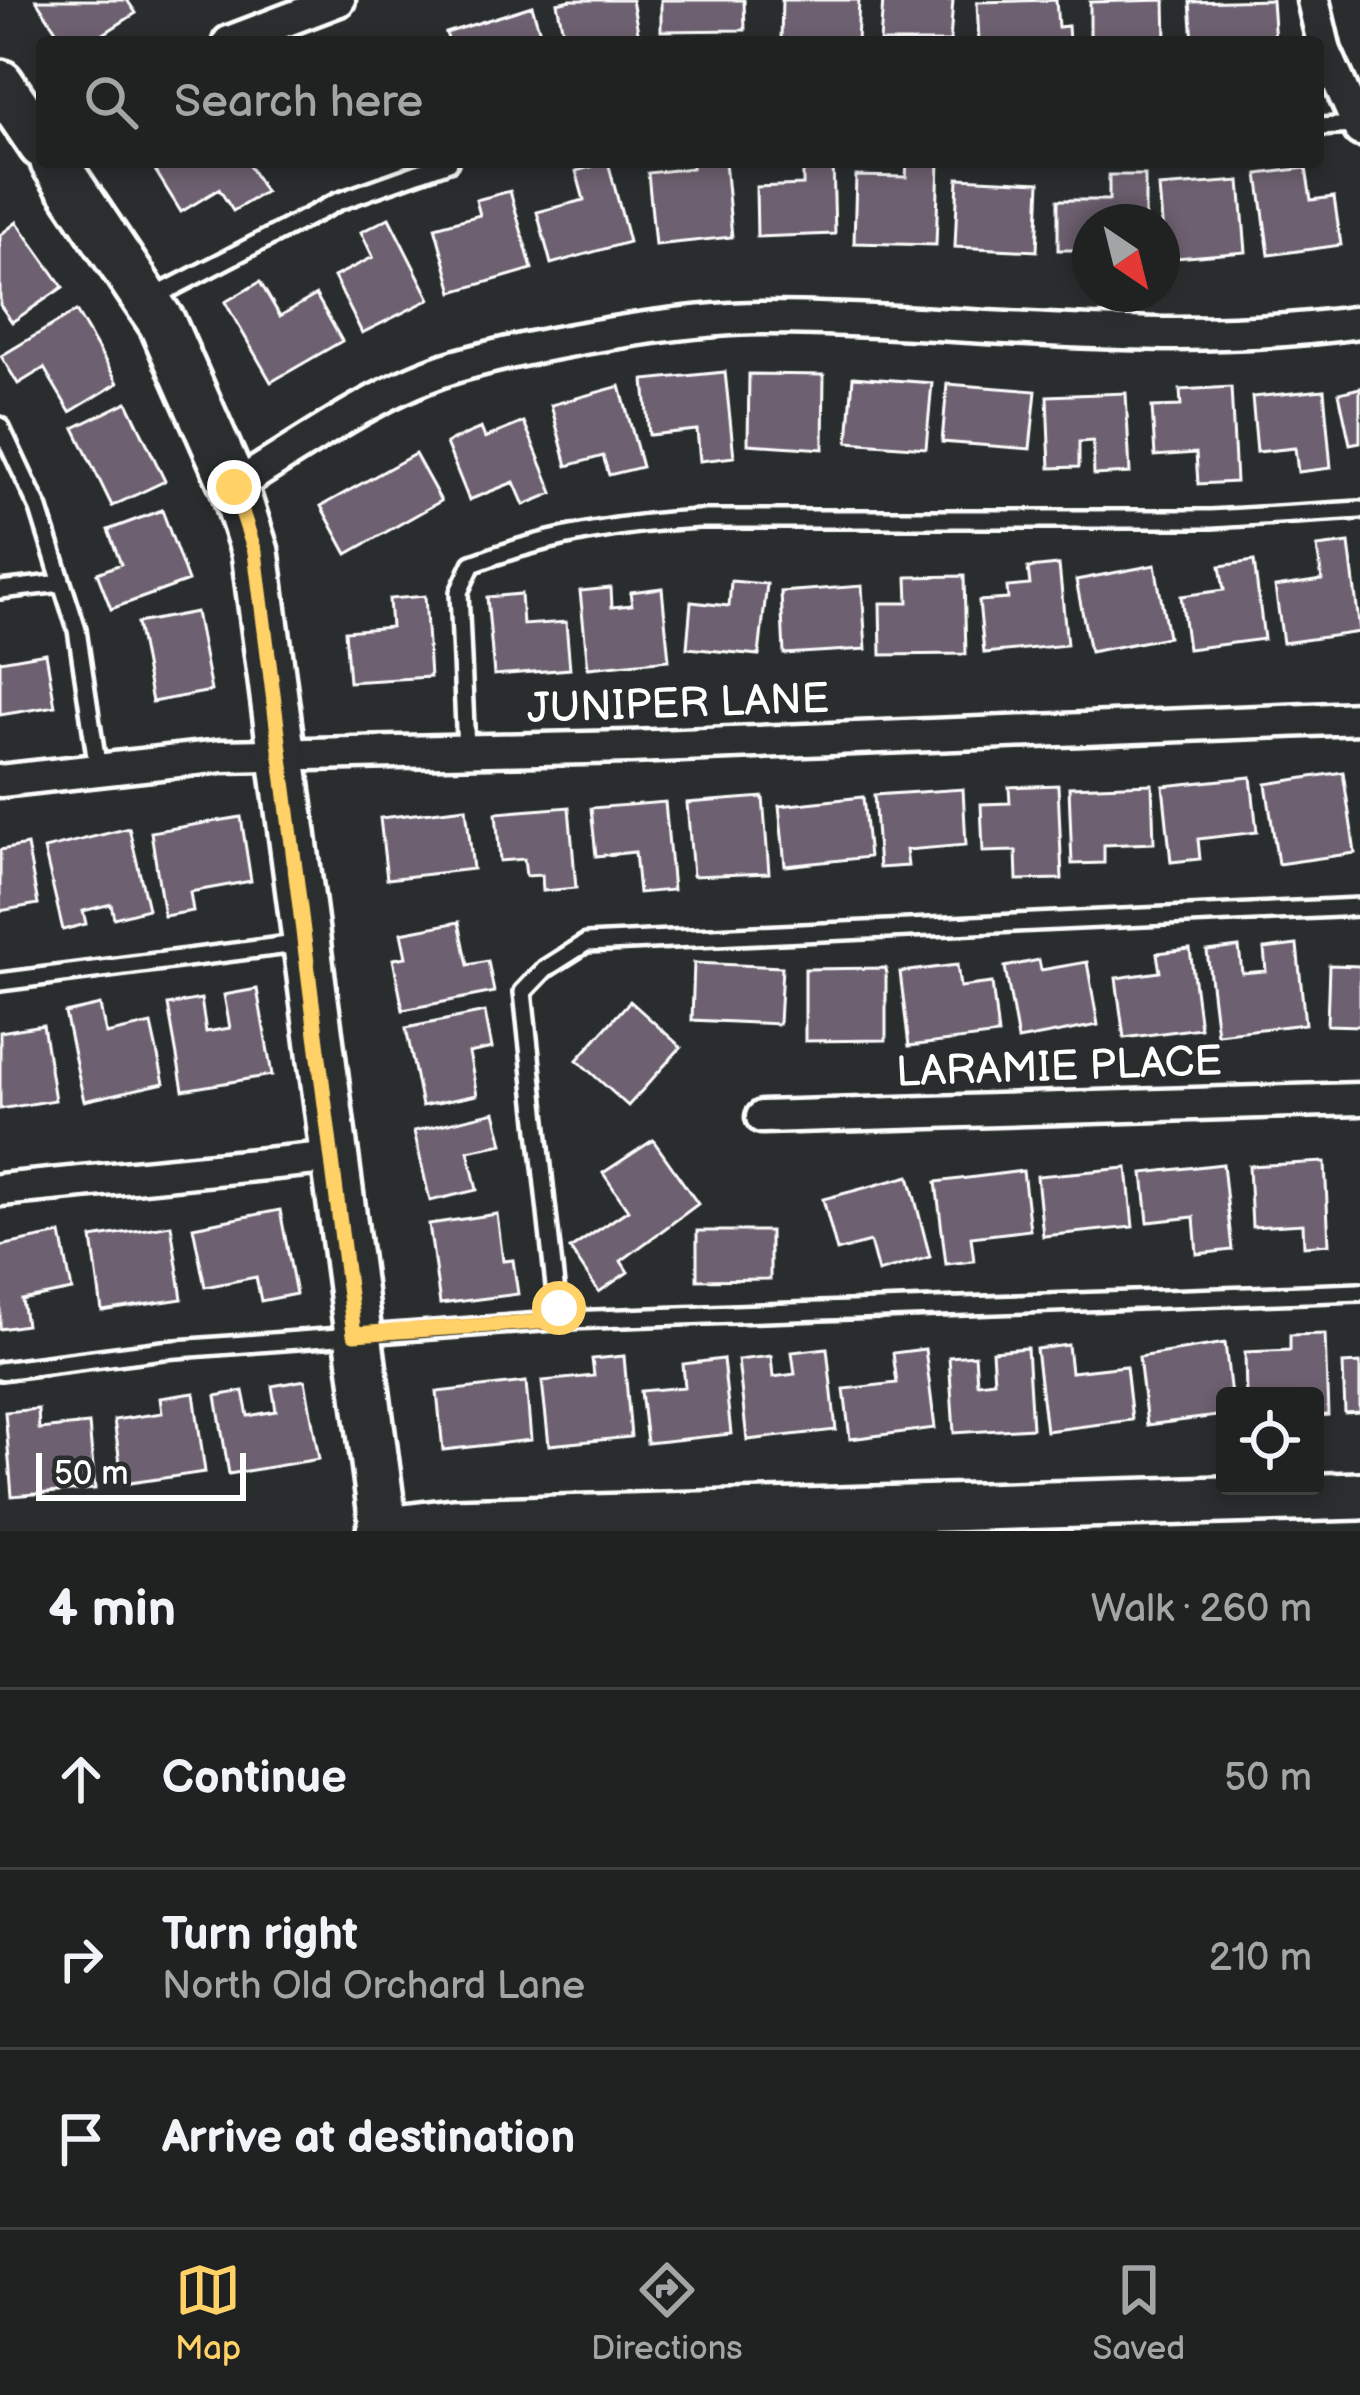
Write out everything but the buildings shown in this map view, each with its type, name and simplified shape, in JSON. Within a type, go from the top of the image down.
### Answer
[{"type":"street","points":[[245,36],[339,0]]},
{"type":"street","points":[[1313,0],[1321,36]]},
{"type":"street","points":[[1324,51],[1359,127]]},
{"type":"street","points":[[0,83],[36,136]]},
{"type":"street","points":[[58,168],[148,300],[184,369],[234,487],[255,552],[382,1531],[453,1522],[1360,1496]]},
{"type":"street","points":[[234,487],[351,416],[454,367],[622,334],[758,318],[1096,337],[1360,322]]},
{"type":"street","name":"JUNIPER LANE","points":[[0,781],[282,753],[1360,718]]},
{"type":"street","name":"LARAMIE PLACE","points":[[761,1117],[1360,1099]]},
{"type":"street","points":[[0,1190],[336,1157]]},
{"type":"lane","points":[[1324,127],[1359,127]]},
{"type":"lane","points":[[148,300],[338,202],[432,168]]},
{"type":"lane","points":[[0,426],[39,509],[77,630],[98,770]]},
{"type":"lane","points":[[466,750],[458,592],[472,565],[509,550],[661,521],[1211,519],[1360,510]]},
{"type":"lane","points":[[0,590],[62,583]]},
{"type":"lane","points":[[568,1320],[559,1308],[555,1286],[523,992],[545,969],[586,943],[1360,907]]},
{"type":"lane","points":[[0,982],[307,942]]},
{"type":"lane","points":[[0,1371],[354,1334],[568,1320],[1360,1292]]},
{"type":"route","points":[[234,487],[255,552],[336,1157],[354,1334],[568,1320],[559,1308]]}]
